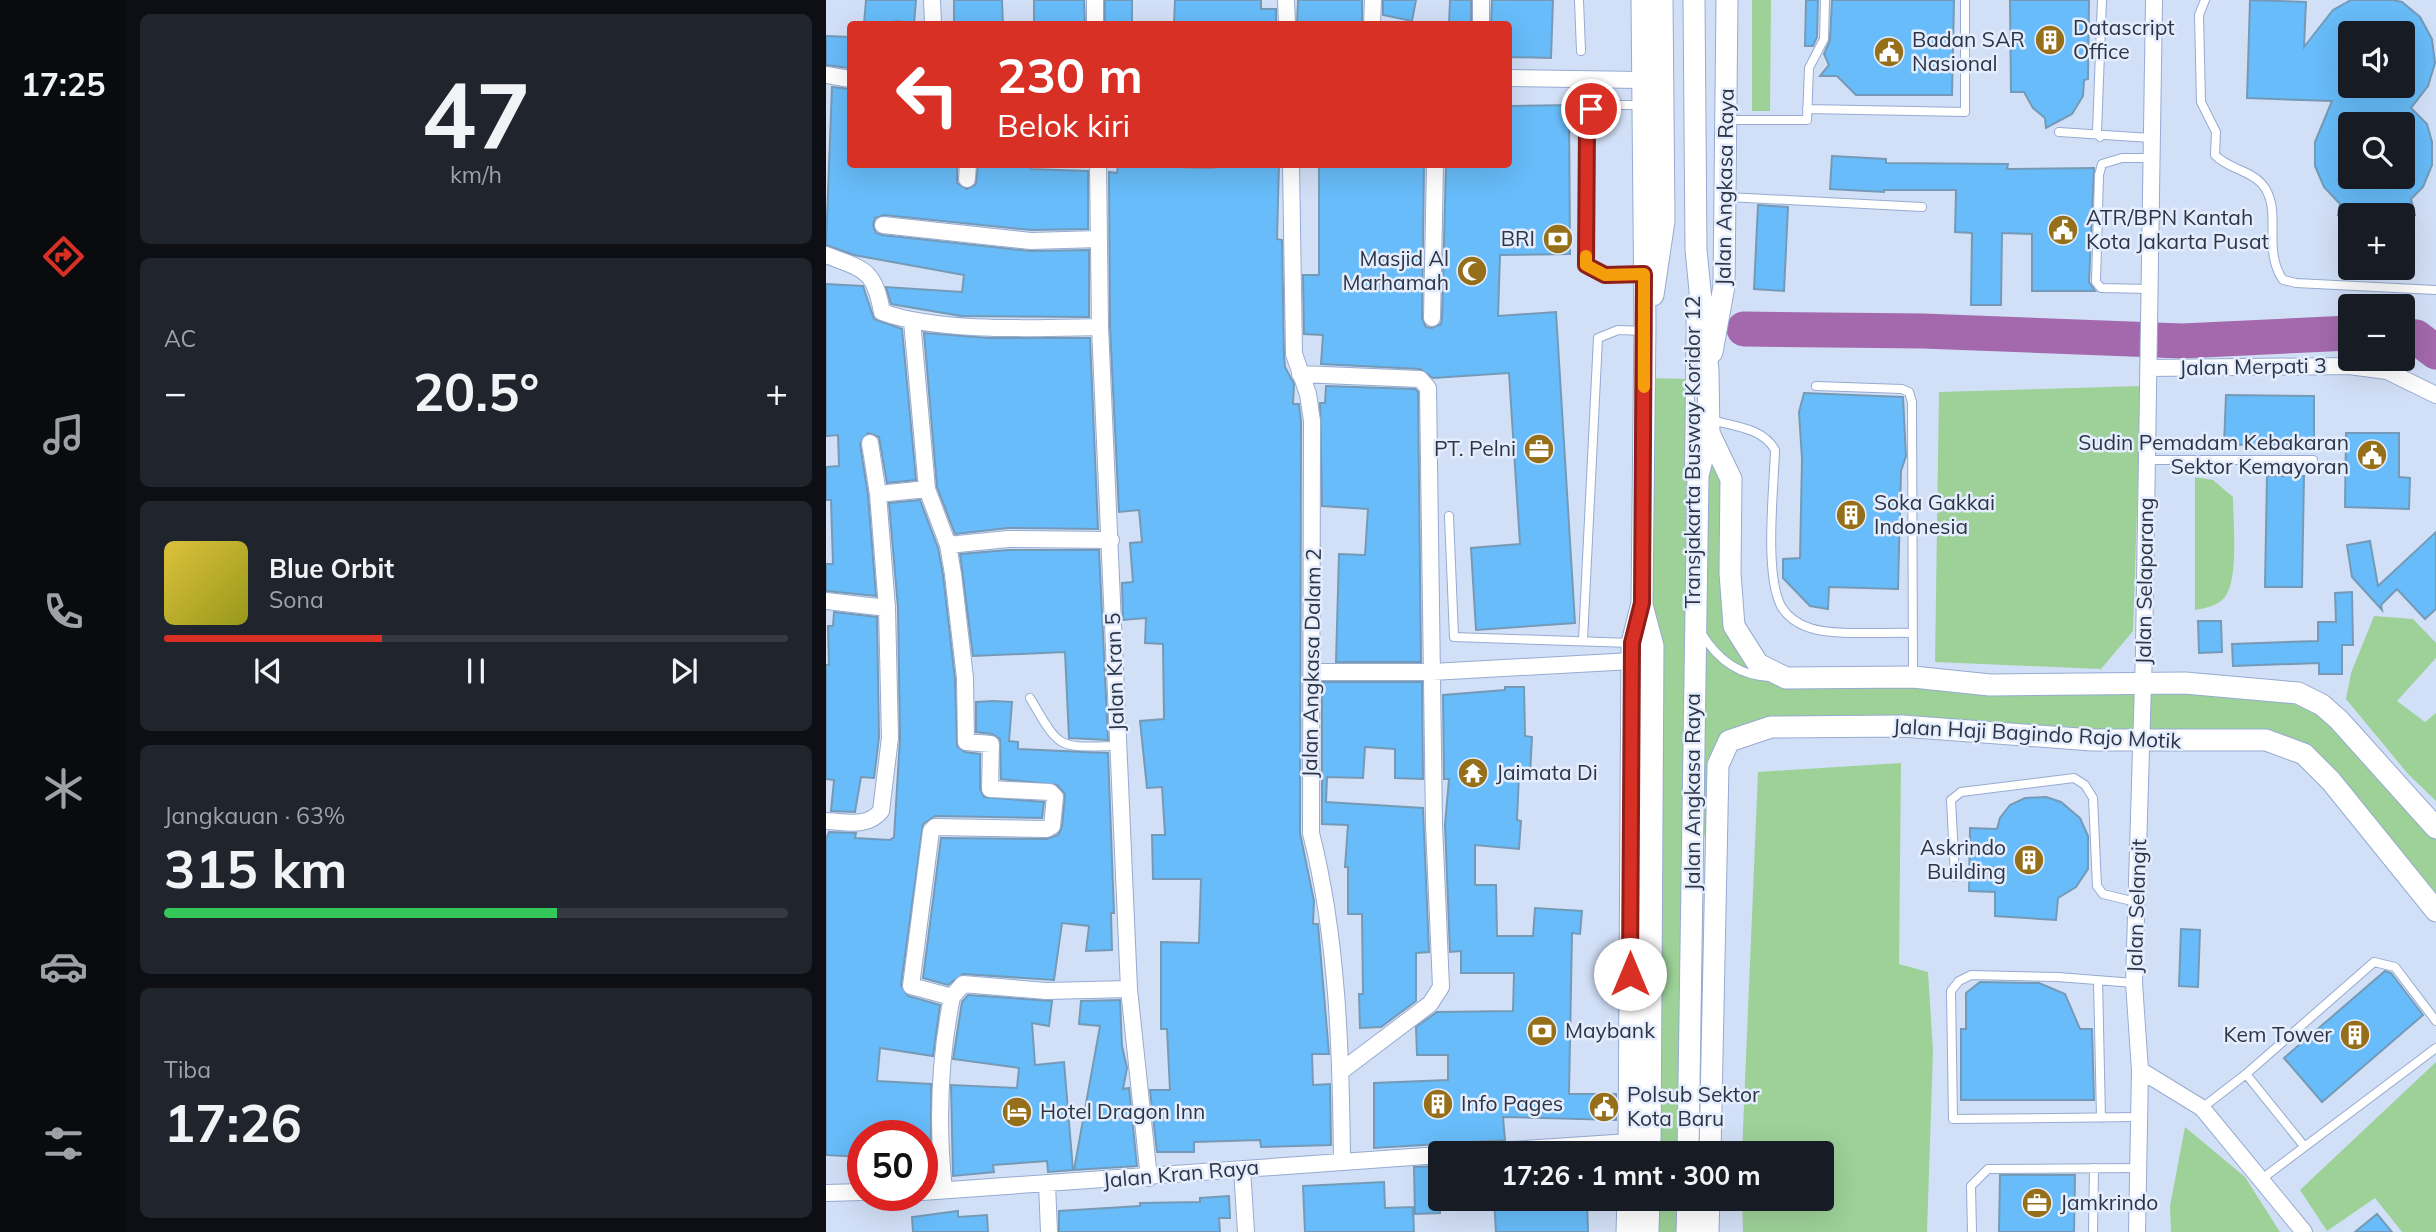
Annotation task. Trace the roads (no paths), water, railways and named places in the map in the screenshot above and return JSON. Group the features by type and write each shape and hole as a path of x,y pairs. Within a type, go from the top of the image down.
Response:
{"main road":[{"name":"Jalan Angkasa Raya","path":"1629,1141 1630,974 1642,603 1645,328 1642,0"},
{"name":"Jalan Angkasa Raya","path":"1645,328 1660,264 1664,221 1662,0"},
{"name":"Jalan Angkasa Raya","path":"1688,1141 1698,475 1709,426 1708,372 1696,250 1694,0"},
{"name":"Jalan Angkasa Raya","path":"1708,372 1722,304 1727,197 1727,0"},
{"name":"Jalan Angkasa Raya","path":"1709,426 1731,479 1730,573 1734,626 1758,664 1786,678"},
{"name":"Jalan Angkasa Raya","path":"1639,650 1653,949 1650,1141"},
{"path":"1786,678 1913,677 1990,685 2186,684 2298,693 2322,705 2339,720 2436,828"},
{"name":"Jalan Haji Bagindo Rajo Motik","path":"1771,727 1902,726 2142,741 2266,740 2304,754 2331,781 2436,911"},
{"name":"Jalan Angkasa Raya","path":"1710,1141 1718,765 1729,741 1771,727"},
{"path":"1692,847 1715,826"},
{"path":"1691,919 1713,952"},
{"path":"1630,974 1653,949"},
{"path":"1627,1232 1628,1211"},
{"path":"1648,1232 1649,1211"},
{"path":"1687,1232 1688,1211"},
{"path":"1708,1232 1709,1211"}],"street":[{"path":"932,0 933,21"},
{"path":"1095,0 1096,21"},
{"path":"1286,0 1287,21"},
{"path":"1371,21 1373,0"},
{"path":"1481,0 1482,21"},
{"name":"Jalan Selaparang","path":"2142,741 2154,0"},
{"path":"826,75 847,78"},
{"path":"1512,78 1641,80"},
{"name":"Jalan Kran 5","path":"1098,168 1100,327 1129,989 1149,1178"},
{"name":"Jalan Angkasa Dalam 2","path":"1291,168 1294,354 1312,421 1311,833 1320,866 1329,936 1340,1073 1342,1162"},
{"path":"1432,318 1435,168"},
{"path":"883,225 1031,241 1099,239"},
{"path":"826,255 870,274 877,285 882,312 912,321 994,327 1100,327"},
{"path":"912,321 926,489 948,545 965,678 966,742 991,744 990,789 1050,792 1055,797 1052,827 1047,829 934,827 931,831 911,986 952,997"},
{"name":"Jalan Merpati 3","path":"2148,368 2349,366 2387,371 2436,395"},
{"path":"1300,374 1420,379 1427,388 1441,987 1430,1004 1340,1073"},
{"path":"826,821 865,823 874,820 881,811 890,738 887,608 878,494 870,443"},
{"path":"878,494 926,489"},
{"path":"948,545 1008,539 1111,540"},
{"path":"826,601 887,608"},
{"path":"1313,672 1432,673 1639,650"},
{"name":"Jalan Selangit","path":"2137,1232 2140,1070 2134,983 2142,741"},
{"path":"944,1190 939,1145 940,1079 952,997 963,984 1046,991 1129,989"},
{"path":"2140,1070 2202,1108 2263,1178 2304,1232"},
{"name":"Jalan Kran Raya","path":"938,1191 1149,1178 1428,1156"},
{"path":"1242,1169 1246,1232"},
{"path":"1047,1184 1049,1232"},
{"path":"826,1193 847,1192"}],"lane":[{"path":"1579,0 1581,51"},
{"path":"1726,120 1807,120 1810,68 1824,39 1825,0"},
{"path":"1807,109 1965,112 1965,0"},
{"path":"2100,137 2097,132 2102,0"},
{"path":"2205,0 2199,15 2200,102 2216,132 2215,155 2225,166 2261,183 2270,198 2272,262 2283,280 2296,284 2436,290"},
{"path":"1641,105 1600,105 1591,109 1587,124 1586,265 1605,275 1644,274"},
{"path":"2059,132 2100,137 2151,138"},
{"path":"2149,289 2101,288 2096,282 2099,175 2102,164 2122,158 2151,158"},
{"path":"1727,197 1922,207"},
{"name":"Transjakarta Busway Koridor 12","path":"1696,250 1691,301 1689,605 1694,623 1731,667 1756,676 1786,678"},
{"path":"1583,640 1598,338 1618,330 1645,328"},
{"path":"1816,386 1902,389 1909,392 1912,402 1913,677"},
{"path":"1709,426 1759,433 1770,441 1775,450 1772,541 1775,581 1780,605 1793,621 1813,629 1913,633"},
{"path":"2148,460 2313,460"},
{"path":"1450,516 1454,637 1583,640 1639,650"},
{"path":"1030,698 1060,743 1072,747 1117,746"},
{"path":"1955,877 1951,800 1961,792 2074,778 2085,785 2094,798 2097,886 2103,894 2136,902"},
{"path":"2202,1108 2246,1074 2374,962 2395,967 2436,1021"},
{"path":"2134,983 2058,976 1971,975 1959,981 1951,991 1953,1119 2139,1117"},
{"path":"2098,981 2101,1118"},
{"path":"2263,1178 2436,1048"},
{"path":"2246,1074 2304,1146"},
{"path":"2093,1232 2094,1168"},
{"path":"1972,1232 1970,1186 1988,1169 2138,1168"}],"waterway":[{"path":"1744,329 1923,331 2182,341 2338,334"},
{"path":"2415,337 2436,352"}],"place":[{"name":"Datascript Office","path":"2050,40"},
{"name":"Badan SAR Nasional","path":"1889,52"},
{"name":"ATR/BPN Kantah Kota Jakarta Pusat","path":"2063,230"},
{"name":"BRI","path":"1558,239"},
{"name":"Masjid Al Marhamah","path":"1472,271"},
{"name":"PT. Pelni","path":"1539,449"},
{"name":"Sudin Pemadam Kebakaran Sektor Kemayoran","path":"2372,455"},
{"name":"Soka Gakkai Indonesia","path":"1851,515"},
{"name":"Jaimata Di","path":"1473,773"},
{"name":"Askrindo Building","path":"2029,860"},
{"name":"Maybank","path":"1542,1031"},
{"name":"Kem Tower","path":"2355,1035"},
{"name":"Info Pages","path":"1438,1104"},
{"name":"Polsub Sektor Kota Baru","path":"1604,1107"},
{"name":"Hotel Dragon Inn","path":"1017,1112"},
{"name":"Jamkrindo","path":"2037,1203"}]}
